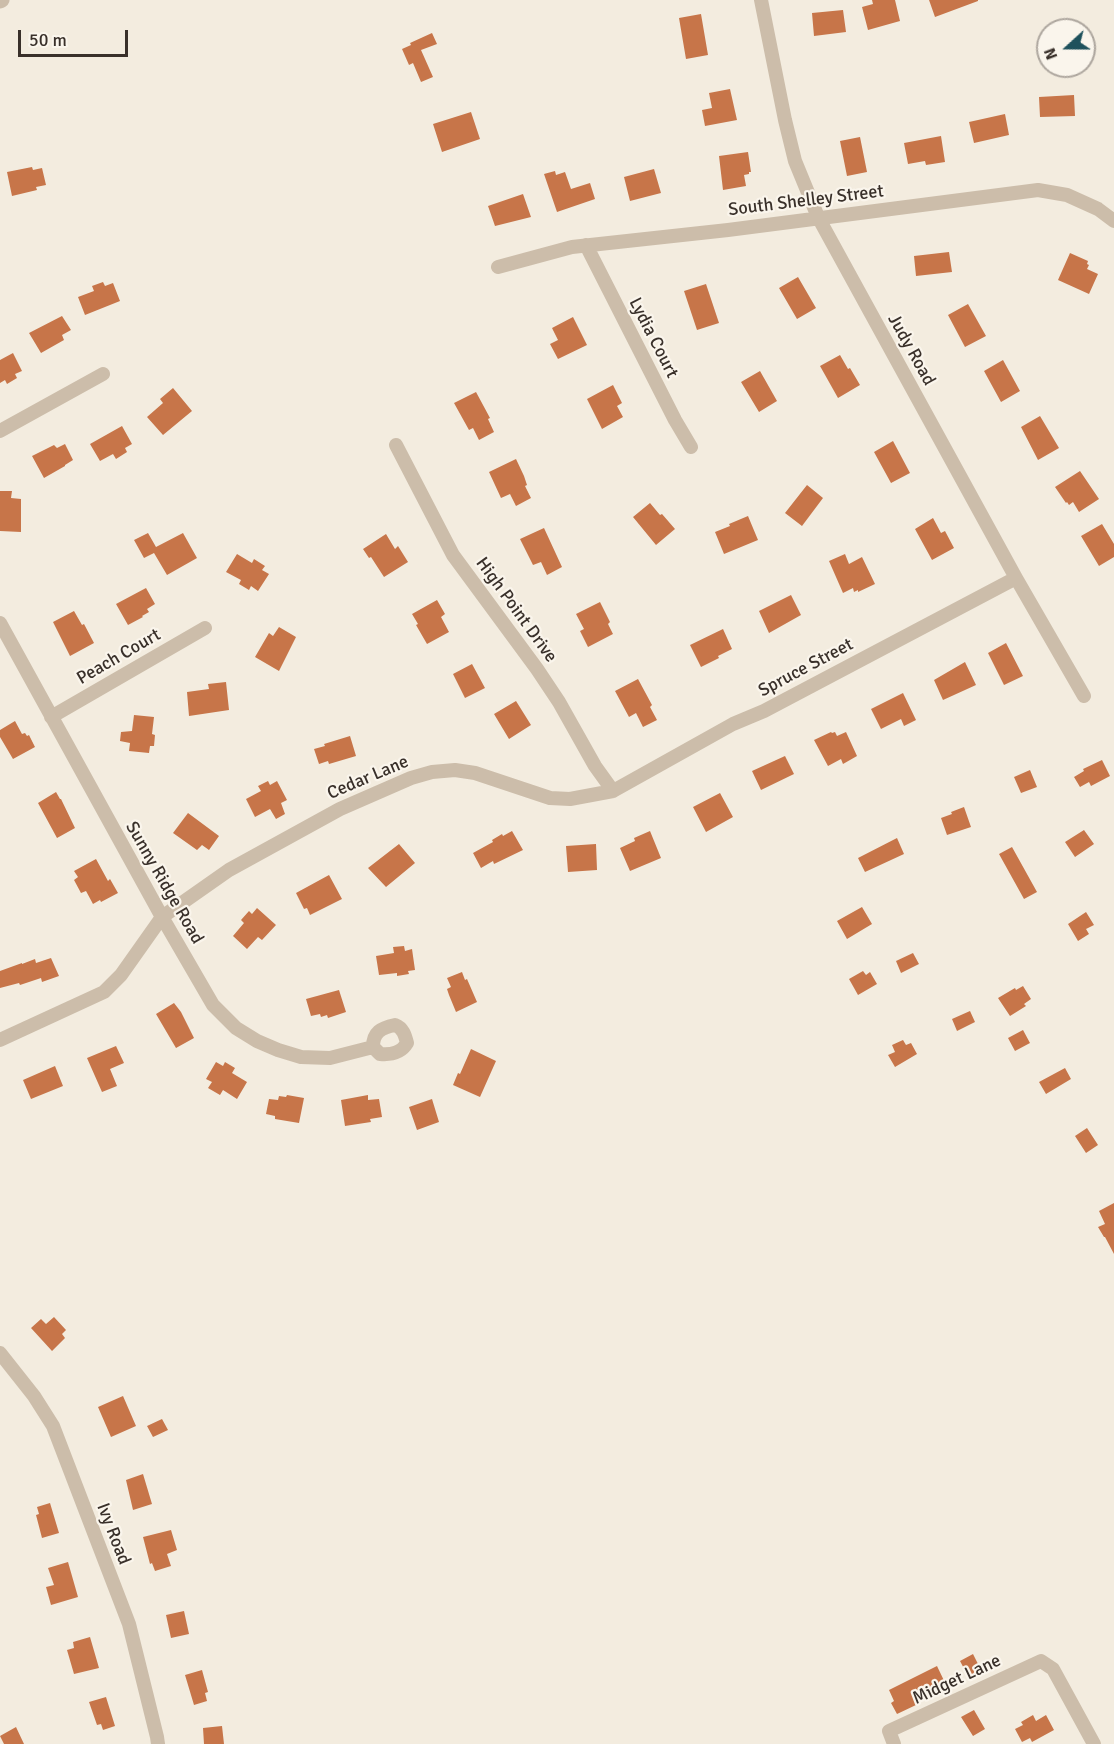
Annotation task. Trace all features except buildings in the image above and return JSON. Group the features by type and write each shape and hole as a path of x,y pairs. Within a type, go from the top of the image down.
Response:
{"street":[{"name":"Judy Road","path":"761,0 795,160 818,217 1016,578 1084,696"},
{"name":"South Shelley Street","path":"498,267 572,246 728,230 1038,190 1067,195 1098,209 1114,221"},
{"name":"Lydia Court","path":"585,245 691,447"},
{"path":"0,430 103,374"},
{"name":"High Point Drive","path":"396,446 453,555 537,669 559,702 595,766 613,791"},
{"name":"Spruce Street","path":"613,791 733,724 764,711 1016,578"},
{"name":"Sunny Ridge Road","path":"0,624 213,1005 236,1028 256,1041 301,1057 330,1058 372,1047"},
{"name":"Peach Court","path":"51,717 205,628"},
{"name":"Cedar Lane","path":"162,917 229,870 340,808 411,778 432,772 455,770 475,773 550,798 570,799 613,791"},
{"path":"0,1040 104,992 121,975 162,917"},
{"name":"Ivy Road","path":"1,1355 34,1396 53,1426 129,1624 158,1744"},
{"name":"Midget Lane","path":"891,1738 1041,1661 1053,1669 1094,1744"}]}
